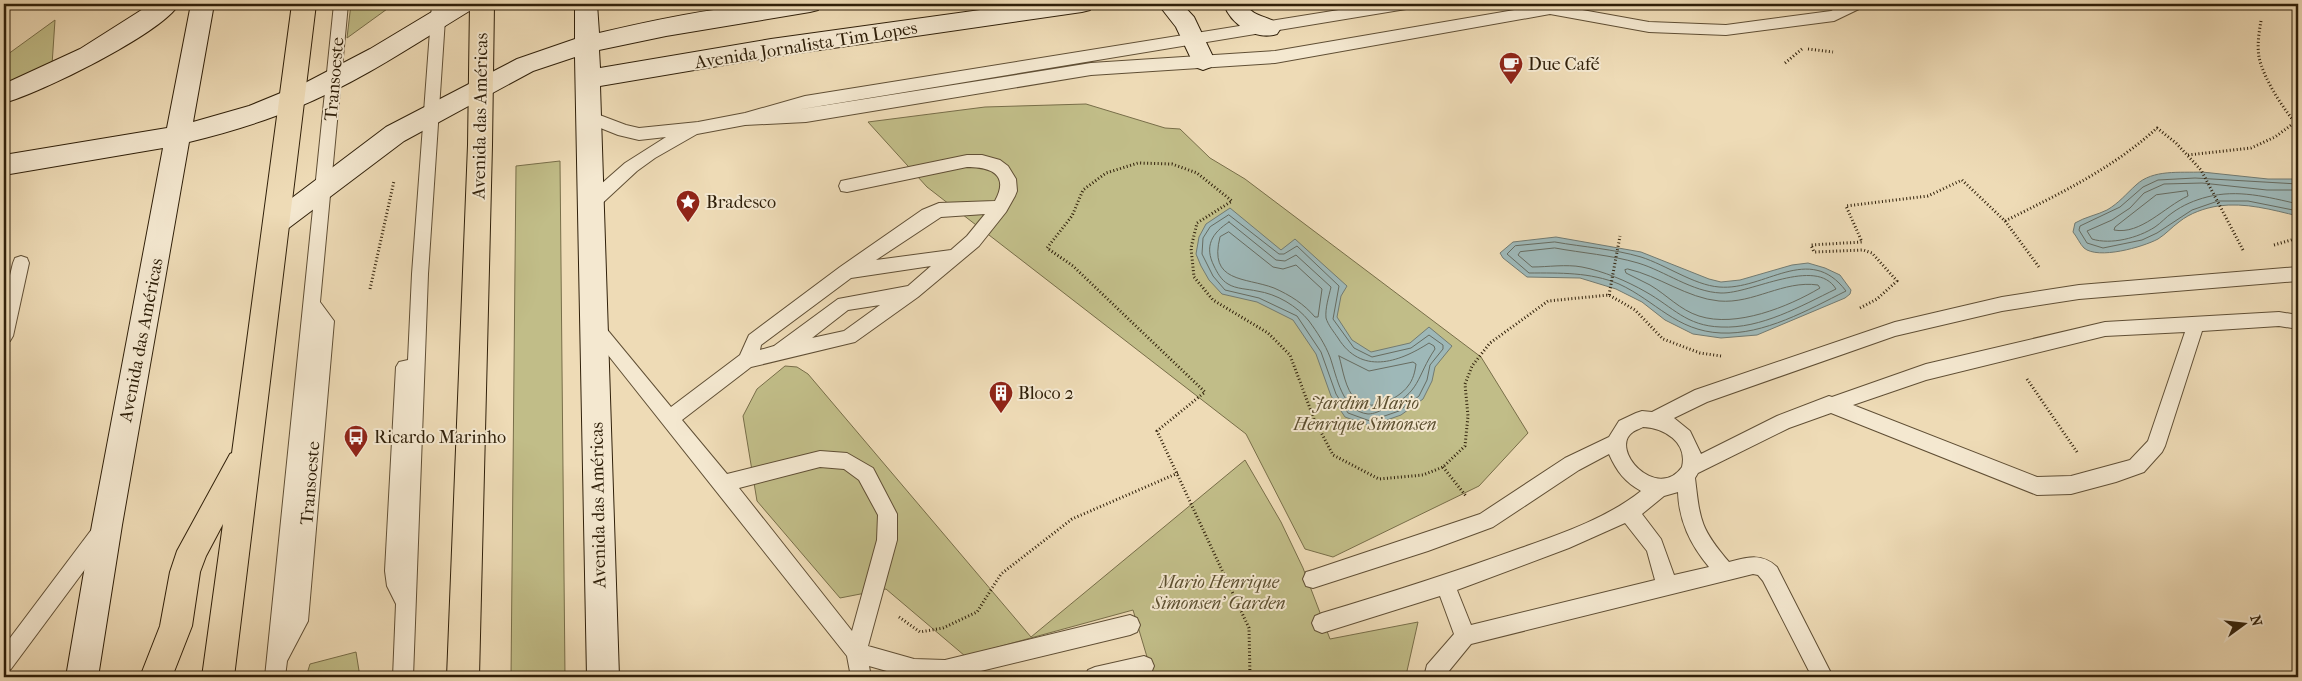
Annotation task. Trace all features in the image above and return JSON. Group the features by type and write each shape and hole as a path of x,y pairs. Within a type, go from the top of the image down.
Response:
{"highway":[{"path":"218,677 277,223 290,100 304,4"},
{"name":"Avenida das Américas","path":"462,677 482,4"},
{"path":"156,677 176,626 185,572 192,551 246,453"}],"street":[{"path":"4,94 66,69 123,35 167,4"},
{"name":"Avenida das Américas","path":"82,677 107,525 202,4"},
{"path":"4,165 179,135 236,120 290,100 335,79 439,11 463,4"},
{"name":"Avenida das Américas","path":"586,4 603,677"},
{"path":"277,223 395,134 525,65 587,45 638,34 810,4"},
{"name":"Avenida Jornalista Tim Lopes","path":"588,78 772,48 1082,4"},
{"path":"1169,4 1186,22 1203,62"},
{"path":"1235,4 1237,13 1247,22 1269,28"},
{"path":"762,13 758,31 760,40 772,48"}],"lane":[{"name":"Transoeste","path":"276,669 298,621 325,321 311,303 335,79 341,4"},
{"path":"745,120 805,102 1194,38 1269,28 1406,4"},
{"path":"589,117 624,131 639,134 698,128 745,120 806,116 1091,69 1275,57 1521,8 1550,9 1649,27 1726,30 1834,16 1856,4"},
{"path":"403,677 420,274 439,11"},
{"path":"590,204 644,158 698,128"},
{"path":"669,419 746,360 849,337 912,292 973,241 1000,207 1009,191 1008,179 1002,170 994,164 982,161 967,161 847,186"},
{"path":"746,360 755,340 846,272 928,215 939,210 1000,207"},
{"path":"846,272 955,256"},
{"path":"4,336 21,263"},
{"path":"1656,419 1701,396 1895,329 2002,304 2080,292 2298,274"},
{"path":"779,353 844,304 912,292"},
{"path":"1616,442 1617,453 1630,474 1640,481 1661,487 1672,486 1689,472 1783,422 1829,404 1926,372 2105,329 2279,319 2298,322"},
{"path":"1829,404 2036,486 2070,485 2116,474 2137,466 2156,446 2196,324"},
{"path":"594,325 856,652 861,677"},
{"path":"1313,579 1428,542 1486,520 1572,464 1616,442 1625,426 1642,419 1656,419 1669,424 1684,438 1693,456 1689,472 1689,514 1704,547 1725,571"},
{"path":"723,484 820,459 847,461 866,474 888,514 888,540 856,652"},
{"path":"1322,623 1445,585 1562,542 1628,513 1661,487"},
{"path":"1628,513 1645,529 1654,543 1660,557 1666,585"},
{"path":"4,662 107,525"},
{"path":"1434,677 1434,672 1465,636 1753,565 1763,567 1770,574 1823,677"},
{"path":"1445,585 1465,636"},
{"path":"856,652 914,669 945,670 1130,625"},
{"path":"1095,677 1144,666"}],"path":[{"path":"2261,21 2258,37 2259,58 2294,123 2298,126"},
{"path":"1785,62 1803,48 1832,52"},
{"path":"2188,155 2251,148 2275,137 2294,123"},
{"path":"1860,308 1877,299 1897,281 1872,253 1863,250 1814,252 1811,245 1862,242 1846,206 1896,202 1928,196 1962,180 2004,221 2096,174 2146,140 2157,128 2188,155 2201,170 2220,208"},
{"path":"1250,677 1250,628 1157,431 1205,392 1073,266 1047,248 1072,216 1082,190 1106,173 1138,163 1172,164 1197,174 1232,201 1197,223 1191,248 1194,277 1213,300 1268,333 1290,356 1314,418 1333,455 1379,479 1423,475 1443,467 1465,446 1468,416 1465,384 1472,366 1490,343 1548,300 1609,295 1635,310 1663,339 1700,353 1730,357"},
{"path":"370,289 396,175"},
{"path":"1609,295 1620,236"},
{"path":"2025,376 2079,455"},
{"path":"896,615 920,632 942,628 977,612 1001,574 1072,520 1178,473"}],"green space":[{"path":"351,4 394,4 347,38"},
{"path":"55,20 52,65 4,85 4,57"},
{"name":"Jardim Mario Henrique Simonsen","path":"1086,104 1165,128 1180,129 1210,158 1245,179 1481,357 1528,433 1479,486 1333,557 1305,549 1246,434 927,187 868,122 985,107"},
{"path":"560,161 565,677 511,677 516,166"},
{"name":"Mario Henrique Simonsen' Garden","path":"785,366 797,367 808,374 1031,637 1245,460 1281,522 1303,568 1330,639 1418,622 1407,671 1402,677 1153,677 1133,610 965,656 886,589 840,598 757,501 743,416 757,389"},
{"path":"356,652 360,677 306,677 310,664"}],"water":[{"path":"2202,172 2268,179 2298,179 2298,216 2249,206 2228,205 2213,207 2188,216 2158,239 2132,249 2110,253 2099,253 2084,248 2073,232 2075,223 2107,210 2136,185 2150,176 2167,173"},
{"path":"1230,208 1281,250 1295,239 1347,286 1341,296 1337,317 1352,340 1371,352 1410,343 1429,327 1452,346 1435,367 1432,381 1423,399 1401,415 1370,426 1345,417 1331,396 1316,354 1293,320 1257,302 1222,294 1209,280 1201,266 1196,254 1199,237 1206,224"},
{"path":"1556,237 1641,252 1721,282 1740,280 1792,265 1808,263 1840,275 1851,290 1850,294 1845,298 1757,335 1721,338 1693,334 1665,320 1642,302 1616,289 1580,278 1527,277 1503,258 1500,253 1513,242"}],"place":[{"name":"Due Café","path":"1511,85"},
{"name":"Bradesco","path":"688,223"},
{"name":"Bloco 2","path":"1001,414"},
{"name":"Ricardo Marinho","path":"356,458"}]}
